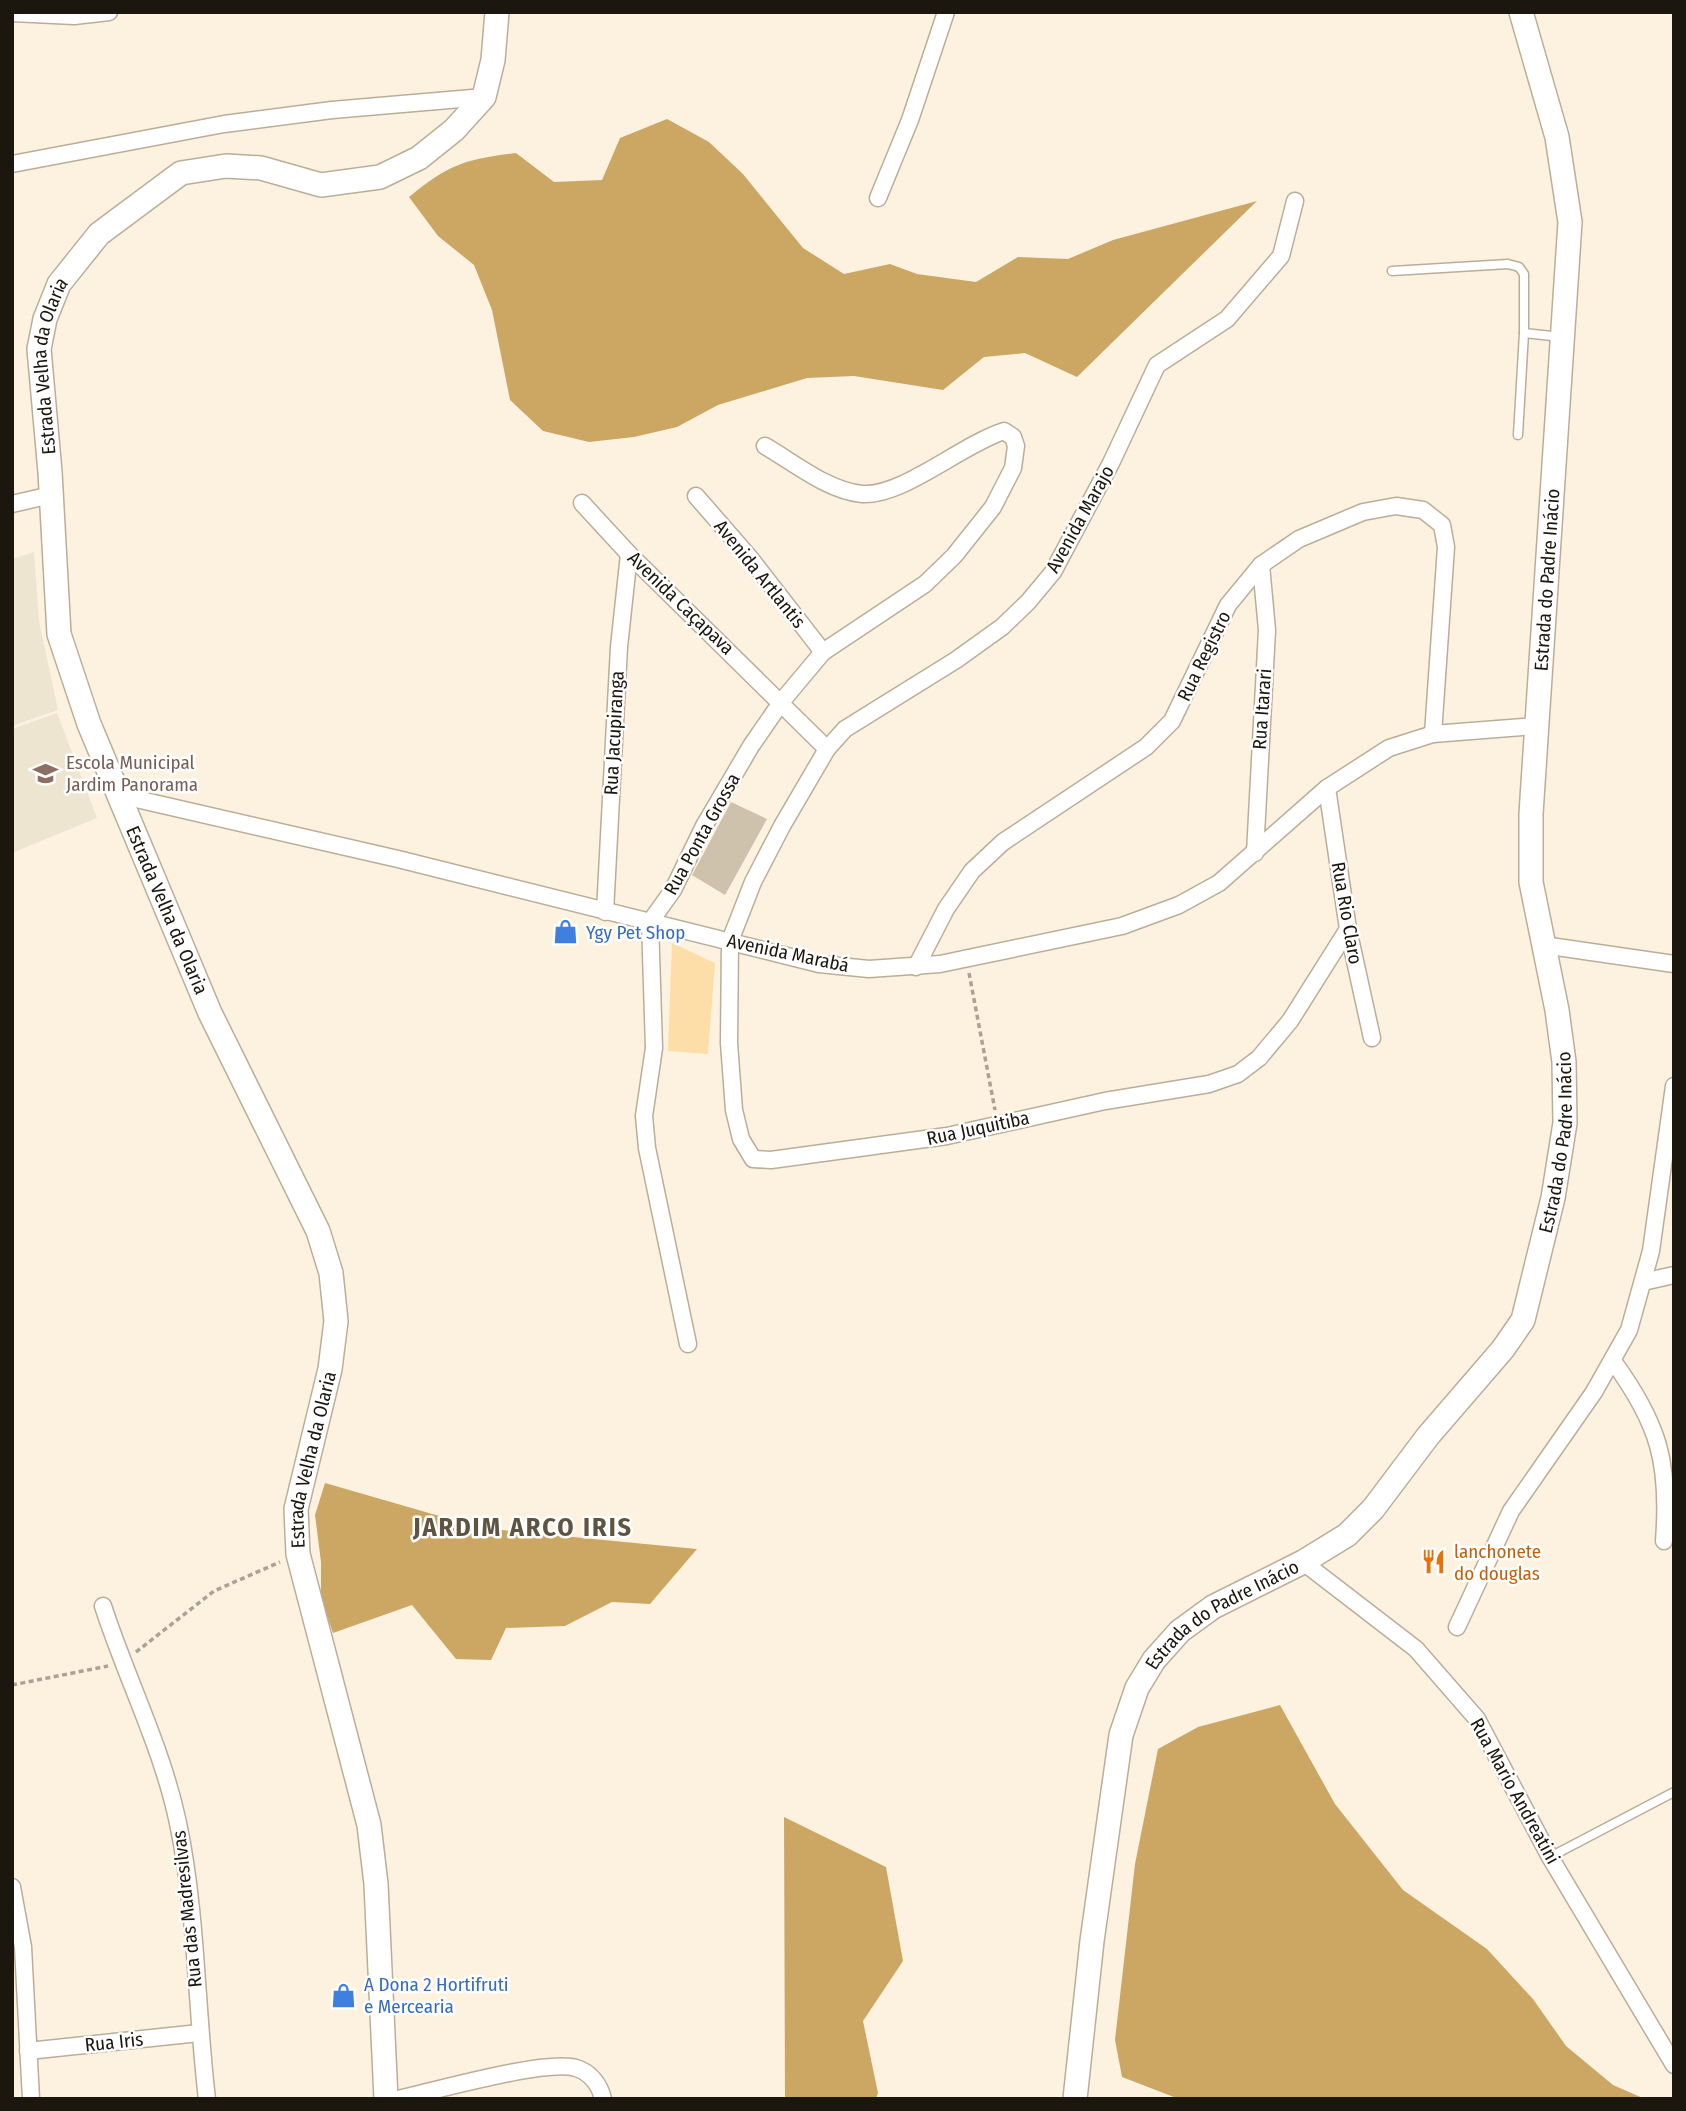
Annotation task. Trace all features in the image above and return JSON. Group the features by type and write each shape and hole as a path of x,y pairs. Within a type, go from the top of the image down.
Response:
{"street":[{"path":"12,13 74,16 109,12"},
{"name":"Estrada Velha da Olaria","path":"386,2099 376,1884 369,1825 298,1554 296,1509 330,1369 336,1321 331,1273 318,1231 210,1013 89,724 59,634 39,349 58,284 99,234 181,173 226,166 261,168 321,185 380,177 419,158 454,130 484,97 493,60 498,12"},
{"path":"877,198 910,120 946,12"},
{"name":"Estrada do Padre Inácio","path":"1075,2099 1091,1941 1121,1735 1137,1688 1154,1660 1180,1631 1213,1607 1303,1562 1347,1535 1373,1510 1428,1436 1503,1349 1524,1320 1553,1198 1565,1123 1564,1062 1557,1010 1531,882 1531,814 1554,497 1561,337 1570,222 1556,137 1521,12"},
{"path":"12,164 224,124 345,109 484,97"},
{"name":"Avenida Marajo","path":"730,941 753,882 827,749 845,729 956,660 1002,627 1028,602 1053,572 1111,463 1157,365 1227,319 1281,256 1295,201"},
{"name":"Rua Ponta Grossa","path":"650,922 673,890 711,815 782,701 823,652 907,597 954,556 993,507 1013,468 1016,446 1013,437 1004,431 957,451 888,492 860,494 831,484 765,446"},
{"path":"12,504 51,495"},
{"name":"Avenida Artlantis","path":"696,496 750,558 823,652"},
{"name":"Avenida Caçapava","path":"582,503 629,554 782,701 827,749"},
{"name":"Rua Registro","path":"916,967 946,908 972,871 995,849 1076,791 1146,747 1172,721 1228,605 1261,565 1299,539 1363,512 1396,506 1423,510 1442,525 1446,547 1433,734"},
{"name":"Rua Jacupiranga","path":"605,912 619,647 629,554"},
{"name":"Rua Itarari","path":"1255,853 1267,631 1261,565"},
{"name":"Avenida Marabá","path":"119,795 398,859 819,964 869,969 916,967 1122,926 1178,905 1209,889 1255,853 1327,788 1390,748 1433,734 1537,726"},
{"name":"Rua Rio Claro","path":"1327,788 1348,929 1372,1038"},
{"path":"650,922 654,1048 644,1116 647,1149 688,1344"},
{"name":"Rua Juquitiba","path":"730,941 729,1043 734,1110 741,1139 753,1159 771,1160 947,1136 1105,1101 1209,1084 1238,1074 1259,1058 1290,1021 1348,929"},
{"path":"1543,945 1674,964"},
{"path":"1457,1627 1511,1511 1613,1361 1629,1330 1651,1251 1674,1086"},
{"path":"1643,1282 1674,1275"},
{"path":"1613,1361 1643,1405 1664,1464 1668,1497 1664,1541"},
{"name":"Rua Mario Andreatini","path":"1303,1562 1416,1649 1477,1719 1550,1857 1674,2065"},
{"name":"Rua das Madresilvas","path":"103,1606 121,1663 162,1758 178,1824 190,1896 199,2033 207,2099"},
{"path":"12,1887 23,1947 31,2099"},
{"name":"Rua Iris","path":"28,2051 199,2033"},
{"path":"398,2099 513,2073 570,2066 580,2068 592,2077 600,2087 603,2099"}],"lane":[{"path":"1392,271 1508,264 1519,267 1524,274 1524,333 1518,435"},
{"path":"1524,333 1561,337"},
{"path":"1550,1857 1674,1791"}],"path":[{"path":"966,957 998,1124"},
{"path":"12,1685 121,1663 214,1591 298,1554"}],"shaded area":[{"path":"667,119 709,142 743,174 803,248 844,274 890,264 917,274 976,282 1018,257 1068,259 1113,240 1257,201 1077,377 1025,353 984,357 943,390 854,376 807,378 718,405 677,427 634,437 589,442 543,431 510,400 492,310 474,265 438,236 409,197 436,177 459,165 516,153 554,182 602,180 620,138"},
{"path":"34,552 39,621 58,710 12,726 12,559"},
{"name":"Escola Municipal Jardim Panorama","path":"57,713 97,818 12,853 12,729"},
{"path":"672,943 715,963 708,1054 668,1051"},
{"path":"325,1483 481,1528 697,1549 650,1604 612,1602 565,1626 506,1628 491,1660 456,1659 412,1605 333,1633 321,1598 321,1562 315,1515"},
{"path":"1280,1705 1335,1804 1403,1890 1487,1949 1533,1999 1566,2046 1613,2085 1645,2099 1179,2099 1122,2077 1115,2040 1135,1864 1158,1749 1198,1727"},
{"path":"784,1817 886,1867 903,1961 863,2021 878,2093 876,2099 785,2099"}],"building":[{"path":"731,802 767,819 725,895 692,875"}],"place":[{"name":"Escola Municipal Jardim Panorama","path":"46,773"},
{"name":"Ygy Pet Shop","path":"566,932"},
{"name":"lanchonete do douglas","path":"1434,1562"},
{"name":"A Dona 2 Hortifruti e Mercearia","path":"344,1995"}],"district":[{"name":"JARDIM ARCO IRIS","path":"523,1527"}]}
